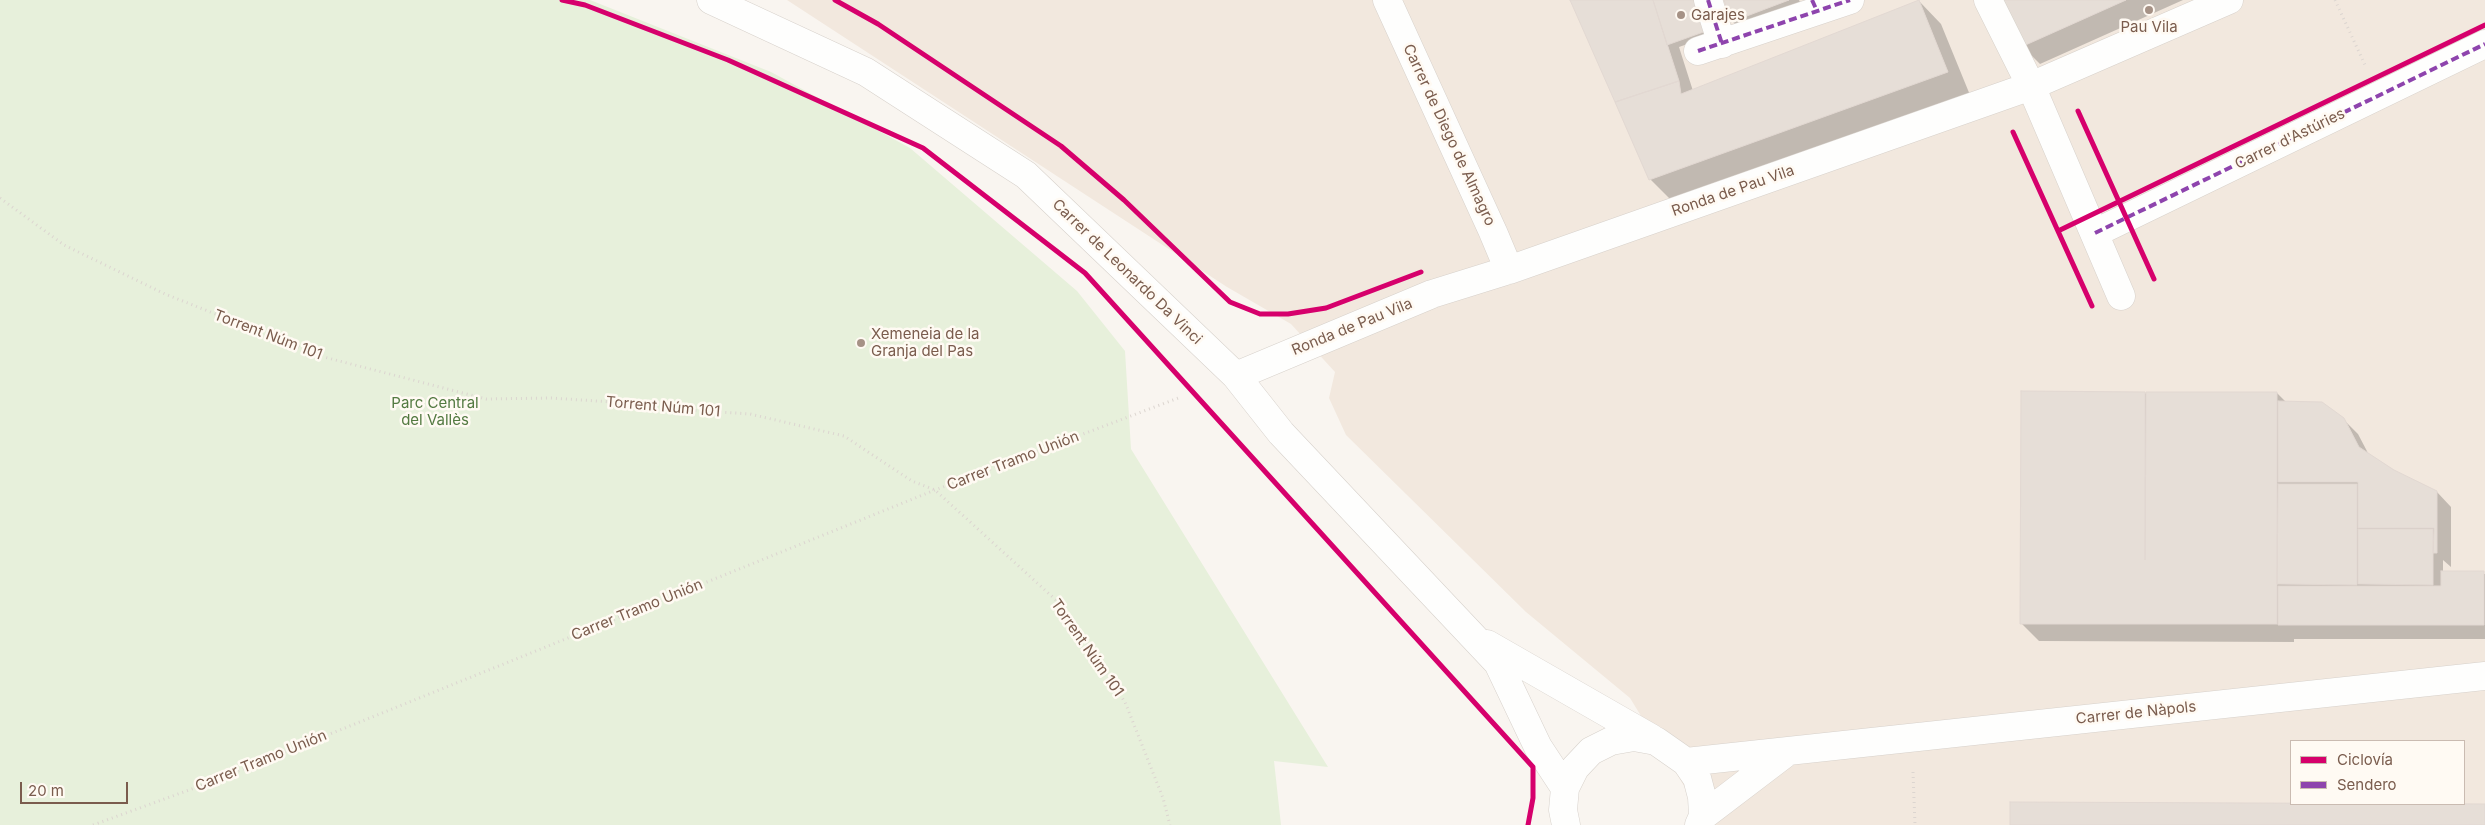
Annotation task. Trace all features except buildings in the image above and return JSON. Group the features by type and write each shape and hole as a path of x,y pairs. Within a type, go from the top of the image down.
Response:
{"street":[{"name":"Carrer de Leonardo Da Vinci","path":"711,0 866,72 1026,175 1236,376 1281,433 1498,663 1538,748 1565,788"},
{"name":"Carrer de Diego de Almagro","path":"1387,0 1509,270"},
{"path":"1708,0 1710,48 1815,6 1850,0"},
{"path":"1988,0 2031,86 2121,296"},
{"name":"Ronda de Pau Vila","path":"1236,376 1408,304 2031,86 2229,0"},
{"name":"Carrer d'Astúries","path":"2095,233 2485,44"},
{"name":"Carrer de Leonardo Da Vinci","path":"1472,636 1656,741 1686,762"},
{"name":"Carrer de Nàpols","path":"1686,762 2485,676"},
{"path":"1566,825 1563,810 1565,788 1575,768 1591,751 1611,741 1634,737 1656,741"},
{"path":"1701,820 1788,751"},
{"path":"1686,762 1697,778 1702,796 1701,820"}],"path":[{"path":"2335,0 2378,96"},
{"path":"1913,772 1915,825"}],"shaded area":[{"path":"787,0 2485,0 2485,825 1708,825 1630,698 1526,612 1346,435 1329,398 1335,372 1291,324 1227,287"}],"green space":[{"name":"Parc Central del Vallès","path":"0,0 590,0 771,72 910,148 1077,291 1125,351 1131,449 1328,767 1274,761 1281,825 0,825"}],"marked path":[{"path":"1708,0 1722,44"},
{"path":"1812,0 1817,11"},
{"path":"1698,51 1850,0"},
{"path":"2095,233 2485,44"}],"cycle path":[{"path":"562,0 585,5 728,60 923,148 1085,273 1533,767 1533,798 1528,825"},
{"path":"835,0 878,24 1061,146 1124,200 1230,302 1260,314 1288,314 1326,308 1421,272"},
{"path":"2058,231 2485,25"},
{"path":"2078,111 2154,279"},
{"path":"2013,132 2092,306"}],"place":[{"name":"Pau Vila","path":"2149,10"},
{"name":"Garajes","path":"1681,15"},
{"name":"Xemeneia de la Granja del Pas","path":"861,343"}]}
